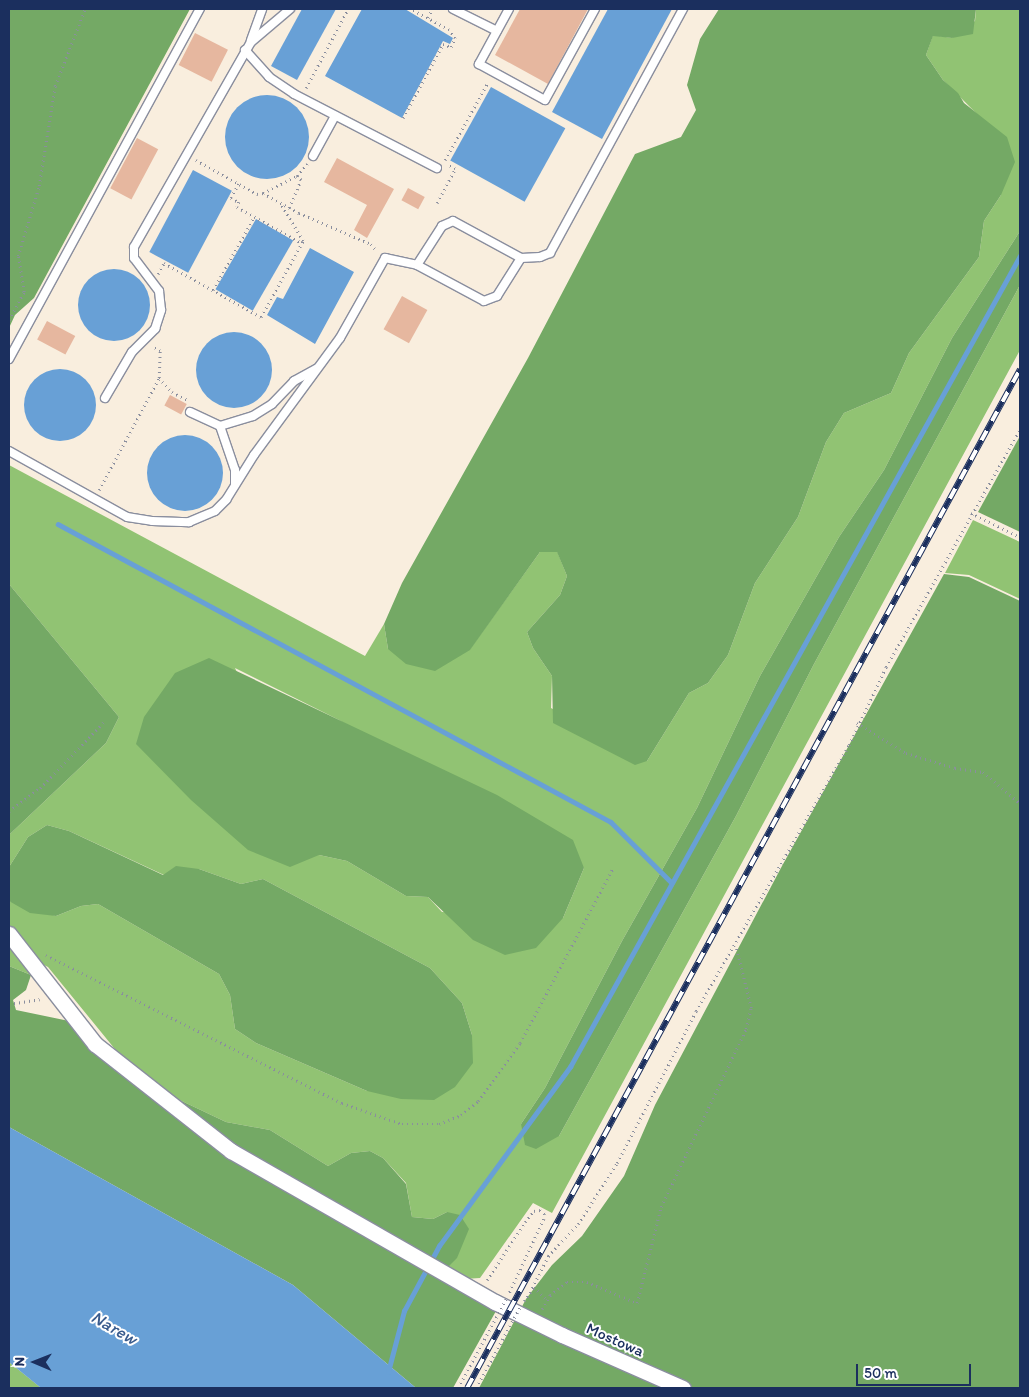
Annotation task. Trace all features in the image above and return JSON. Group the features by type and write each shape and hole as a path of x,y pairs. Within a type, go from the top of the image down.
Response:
{"street":[{"name":"Mostowa","path":"9,934 58,994 95,1044 231,1151 478,1292 534,1321 683,1388"}],"lane":[{"path":"9,359 200,9"},
{"path":"251,42 262,9"},
{"path":"105,398 132,352 155,329 161,310 159,291 134,258 134,247 245,50 251,42 290,9"},
{"path":"453,9 497,31"},
{"path":"509,9 479,64 544,100 595,9"},
{"path":"418,265 442,226 453,221 521,258 540,257 550,253 557,244 682,9"},
{"path":"245,50 268,77 301,98 437,168"},
{"path":"313,156 336,116"},
{"path":"9,451 127,517 152,522 189,522 215,511 236,484 340,338 385,258 418,265 484,301 497,296 521,258"},
{"path":"190,412 220,426 253,416 272,404 294,381 319,367"},
{"path":"220,426 235,470 236,484"}],"path":[{"path":"9,320 24,292 18,256 39,186 55,86 85,9"},
{"path":"301,98 348,9"},
{"path":"403,118 443,44 451,47 455,38 449,30 410,9"},
{"path":"428,18 432,9"},
{"path":"437,203 455,169 443,163 493,72"},
{"path":"186,154 257,194 264,193 297,176 313,156"},
{"path":"289,208 301,180 297,176"},
{"path":"239,184 231,198 239,202 237,207 302,243"},
{"path":"264,193 289,208 371,244 385,258"},
{"path":"280,203 302,243"},
{"path":"213,290 254,216"},
{"path":"154,282 164,263 261,317 302,243"},
{"path":"94,500 159,378 160,351 144,342"},
{"path":"159,378 172,392 192,403 190,412"},
{"path":"476,1388 548,1256 578,1224 618,1163 696,1011 736,945 849,744 857,723 971,513 1020,429"},
{"path":"971,513 1020,537"},
{"path":"9,810 40,788 102,723"},
{"path":"857,723 906,753 955,768 983,772 1020,803"},
{"path":"41,953 342,1103 402,1124 440,1124 461,1115 478,1101 520,1043 613,868"},
{"path":"534,1321 548,1300 567,1282 587,1282 637,1303 661,1207 746,1029 750,1008 736,945"},
{"path":"9,1004 58,994"},
{"path":"458,1388 507,1297 545,1214 540,1210 534,1211 478,1292"},
{"path":"532,1288 538,1288 548,1300"}],"green space":[{"path":"9,9 190,9 34,298 15,315 9,328"},
{"path":"719,9 976,9 973,34 952,38 933,36 926,55 943,80 958,93 964,103 1007,137 1015,162 1001,195 984,221 979,257 909,353 891,393 844,413 826,442 798,517 755,583 728,655 708,683 689,693 647,761 635,765 553,723 552,676 533,648 527,632 560,595 567,576 557,552 540,552 470,650 435,671 406,664 388,649 384,624 402,583 528,358 635,154 681,137 696,110 687,85 700,39"},
{"path":"976,9 1020,9 1020,231 952,338 884,470 839,537 760,676 697,808 622,941 545,1088 521,1124 559,1136 736,816 814,664 1020,285 1020,350 552,1213 533,1203 480,1278 464,1279 446,1269 447,1212 433,1219 412,1217 406,1183 383,1158 370,1151 351,1153 328,1166 270,1130 226,1122 167,1094 132,1070 48,967 28,957 31,975 9,966 9,901 56,916 81,906 98,904 219,974 230,995 235,1029 256,1043 367,1091 472,1035 462,1003 430,968 263,879 241,884 199,869 164,875 69,831 47,825 28,837 9,867 9,835 106,743 119,717 9,584 9,465 365,656 384,624 388,649 470,649 540,552 557,551 567,576 560,595 527,632 533,648 552,676 551,708 647,761 689,693 708,683 728,655 755,583 798,517 826,442 844,413 891,393 909,353 979,257 984,221 1001,195 982,119 943,80 926,55 933,35 952,38 975,21","holes":["235,668 339,720 584,868 563,918 442,912 428,897 406,896 347,861 319,855"]},
{"path":"1020,231 1020,285 814,664 736,816 559,1136 536,1149 525,1145 521,1124 545,1088 622,941 697,808 760,676 839,537 884,470 952,338"},
{"path":"1020,436 1020,532 978,512"},
{"path":"973,520 1020,542 1020,599 969,575 945,573"},
{"path":"944,574 969,577 1020,601 1020,1388 479,1388 526,1299 552,1265 582,1236 624,1176 655,1105 782,866"},
{"path":"9,584 119,717 106,743 9,835"},
{"path":"209,658 497,795 573,840 584,868 563,918 536,948 505,955 473,940 428,897 406,896 347,861 319,855 290,867 248,850 191,800 136,744 144,717 175,673"},
{"path":"47,825 69,831 163,875 176,866 199,869 241,884 263,879 430,968 462,1003 472,1035 473,1063 455,1087 434,1100 401,1099 367,1091 256,1043 235,1029 230,995 219,974 98,904 81,906 56,916 30,913 9,901 9,867 28,837"},
{"path":"9,966 31,975 26,990 13,1000 16,1010 69,1021 106,1042 132,1070 167,1094 226,1122 270,1130 328,1166 351,1153 370,1151 383,1158 406,1184 412,1217 433,1219 447,1212 460,1215 469,1229 457,1258 445,1270 496,1311 453,1388 416,1388 293,1285 9,1127"},
{"path":"9,1362 35,1383 41,1388 9,1388"}],"water":[{"path":"302,9 336,9 297,80 271,66"},
{"path":"362,9 405,9 453,38 450,44 443,41 402,118 325,76"},
{"path":"608,9 672,9 602,139 552,112"},
{"path":"491,87 565,128 525,202 450,160"},
{"path":"267,95 283,98 297,107 306,121 309,137 306,153 297,167 283,176 267,179 251,176 237,167 228,153 225,137 228,121 237,107 251,98"},
{"path":"193,170 232,191 188,273 149,252"},
{"path":"256,219 293,240 253,311 216,289"},
{"path":"310,248 354,272 315,344 267,315 277,297 283,299"},
{"path":"114,269 134,275 144,285 150,305 144,325 134,335 114,341 94,335 84,325 78,305 84,285 94,275"},
{"path":"234,332 249,335 261,343 269,355 272,370 269,385 261,397 249,405 234,408 219,405 207,397 199,385 196,370 199,355 207,343 219,335"},
{"path":"60,369 80,375 90,385 96,405 90,425 80,435 60,441 40,435 30,425 24,405 30,385 40,375"},
{"path":"185,435 200,438 212,446 220,458 223,473 220,488 212,500 200,508 185,511 170,508 158,500 150,488 147,473 150,458 158,446 170,438"},
{"name":"Narew","path":"9,1127 293,1285 416,1388 41,1388 9,1362"}],"building":[{"path":"520,9 588,9 548,84 495,55"},
{"path":"195,33 228,50 212,82 179,65"},
{"path":"137,138 158,149 131,200 110,188"},
{"path":"337,158 394,189 367,238 354,230 367,205 324,182"},
{"path":"408,188 425,197 418,209 401,200"},
{"path":"402,296 427,310 409,343 384,329"},
{"path":"47,321 75,336 65,355 37,340"},
{"path":"170,395 187,404 181,415 164,406"}],"waterway":[{"path":"388,1372 404,1311 439,1246 570,1067 1020,256"},
{"path":"58,524 611,822 672,883"}],"railway":[{"path":"467,1388 1020,369"}]}
